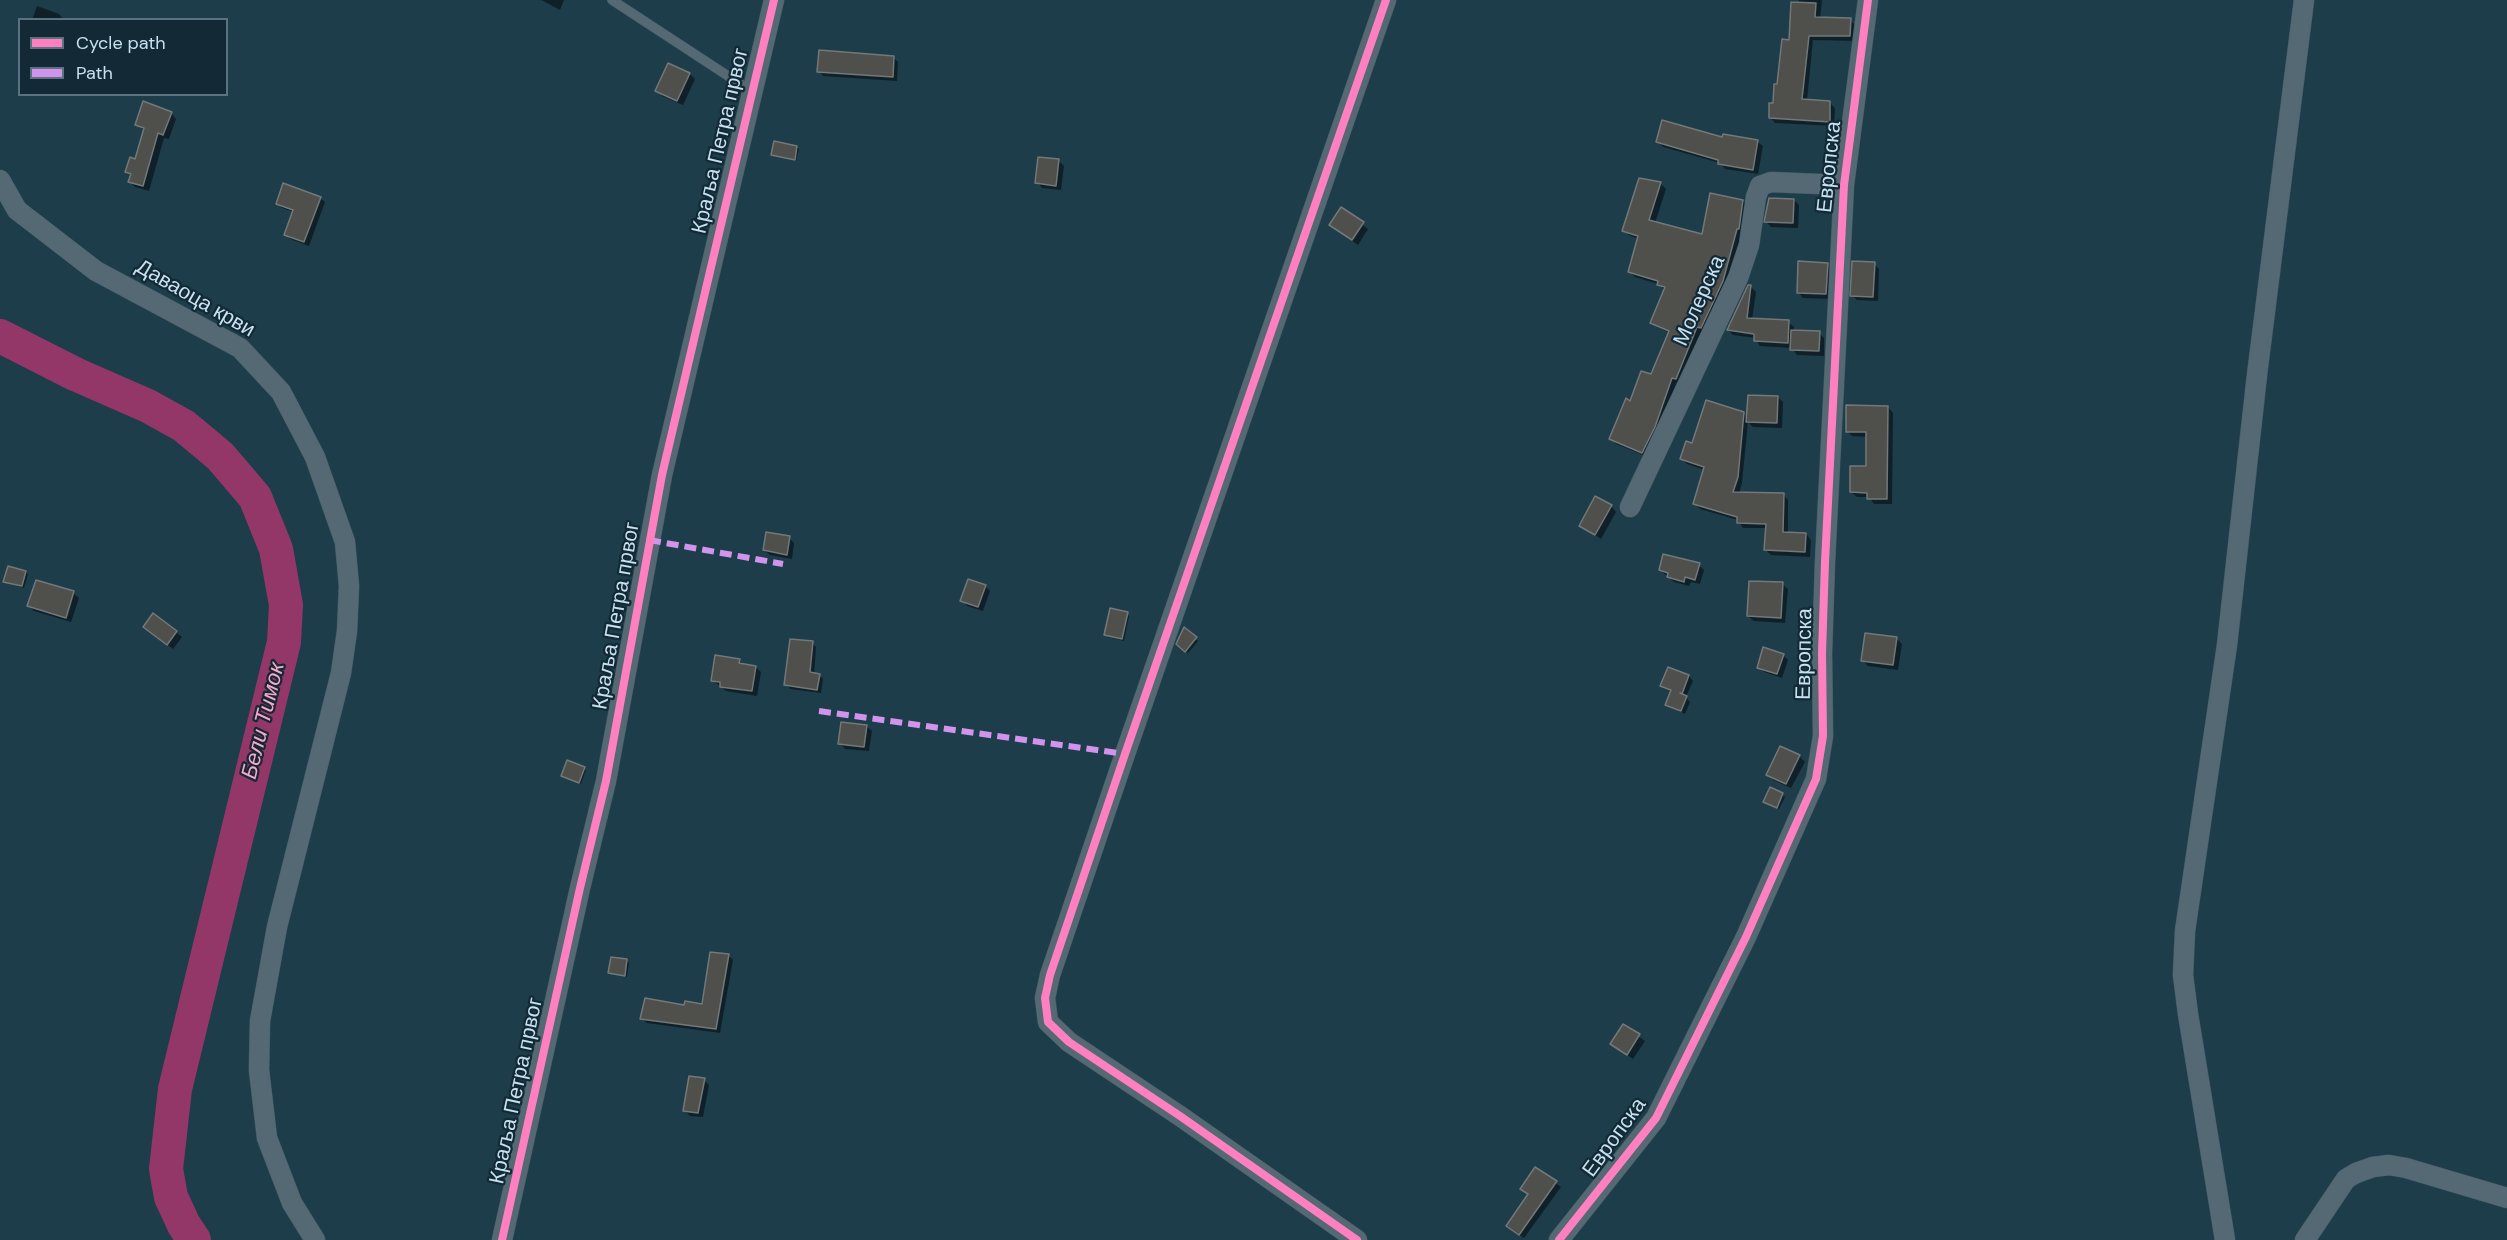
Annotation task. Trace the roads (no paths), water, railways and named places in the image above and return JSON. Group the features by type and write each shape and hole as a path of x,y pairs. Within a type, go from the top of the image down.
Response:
{"street":[{"name":"Краља Петра првог","path":"502,1240 606,781 662,475 774,0"},
{"path":"1357,1240 1180,1116 1069,1042 1048,1022 1045,998 1050,975 1136,720 1386,0"},
{"name":"Европска","path":"1559,1240 1656,1118 1746,937 1816,779 1823,736 1824,574 1844,185 1868,0"},
{"path":"2225,1240 2188,1014 2183,975 2185,931 2227,645 2304,0"},
{"name":"Даваоца крви","path":"0,180 17,210 96,271 240,348 281,392 315,458 345,543 349,586 347,631 341,673 277,927 260,1021 259,1070 267,1138 292,1203 315,1240"},
{"name":"Молерска","path":"1630,507 1738,278 1749,244 1756,197 1760,186 1771,182 1844,185"},
{"path":"2305,1240 2346,1179 2373,1167 2389,1165 2406,1168 2507,1198"}],"lane":[{"path":"612,0 752,91"}],"waterway":[{"name":"Бели Тимок","path":"0,336 75,374 148,406 184,426 220,456 255,497 276,549 286,605 284,642 175,1089 166,1169 171,1197 194,1240"}]}
